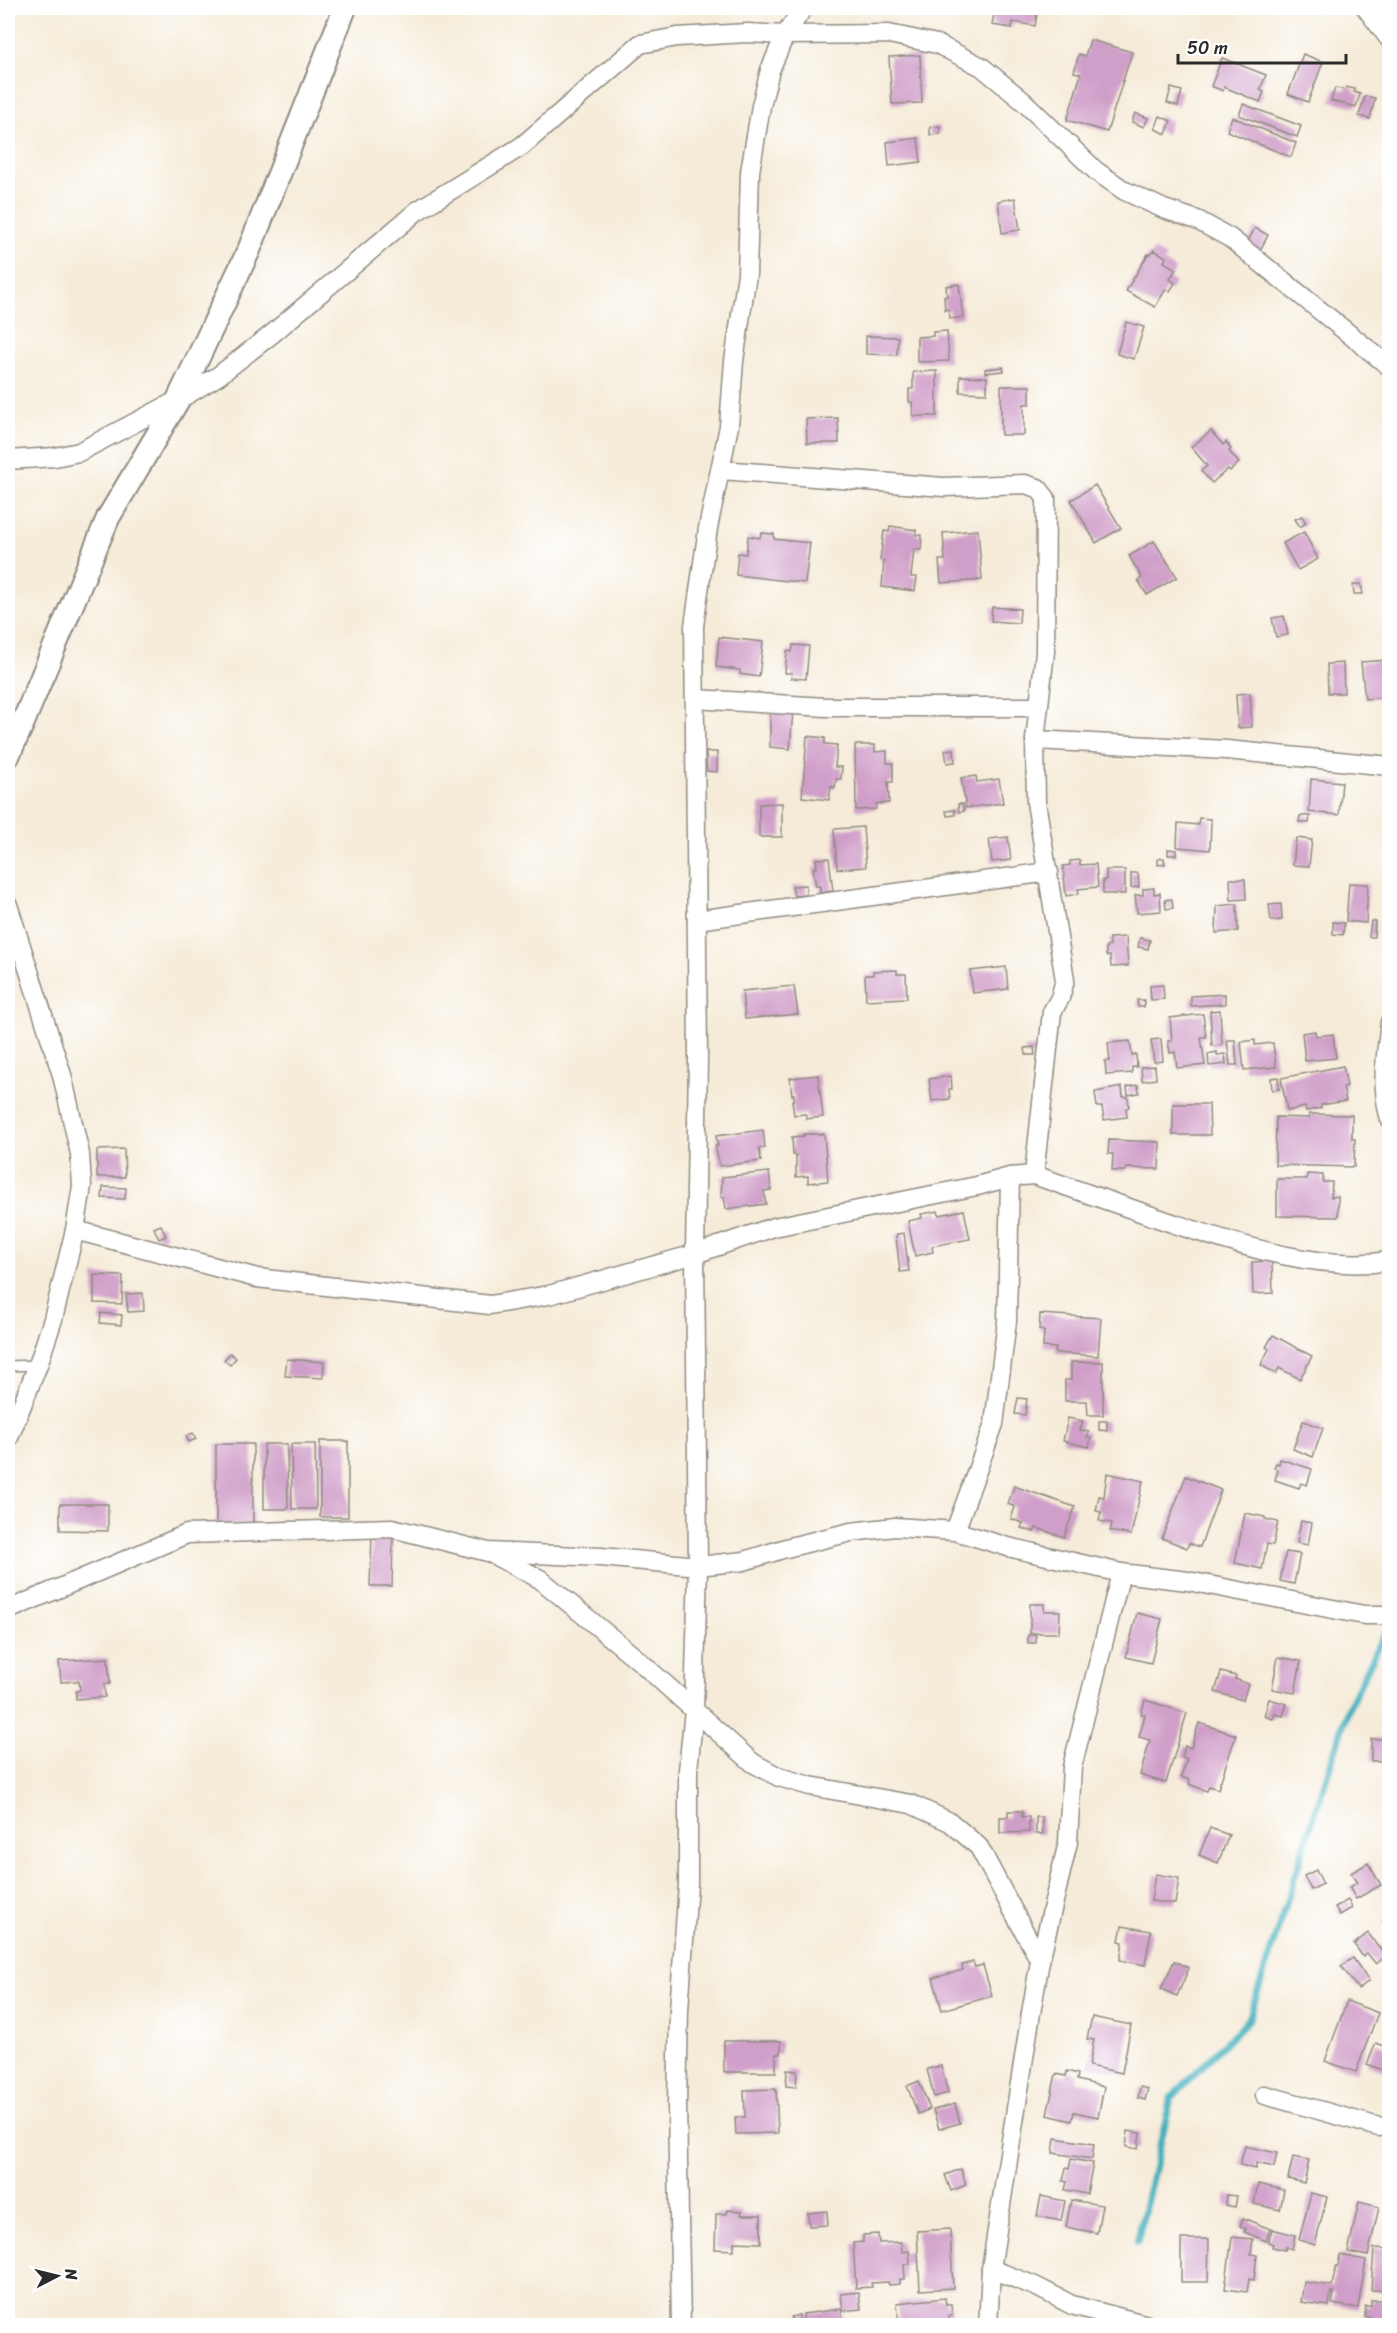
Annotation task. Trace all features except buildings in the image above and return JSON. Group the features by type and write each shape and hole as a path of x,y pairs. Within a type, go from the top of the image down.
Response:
{"street":[{"path":"8,756 108,518 178,400 249,250 345,8"},
{"path":"681,2325 677,2081 679,2010 688,1884 688,1770 694,1710 698,1566 695,1254 698,1057 694,626 708,528 729,426 734,360 747,274 750,172 761,106 770,70 785,35 803,8"},
{"path":"1366,8 1389,40"},
{"path":"8,460 55,457 79,452 178,400 234,365 417,211 522,146 640,44 678,36 747,33 889,34 937,44 982,67 1023,101 1096,171 1125,191 1164,209 1197,220 1230,238 1389,367"},
{"path":"721,470 944,487 1025,484 1038,488 1046,498 1045,652 1035,740 1036,802 1065,980 1051,1020 1034,1175"},
{"path":"695,699 826,707 1039,707"},
{"path":"1035,740 1227,750 1389,766"},
{"path":"697,920 1048,872"},
{"path":"8,905 52,1041 71,1111 80,1154 82,1186 75,1230 53,1318 38,1365 8,1440"},
{"path":"1389,1022 1383,1076 1383,1093 1389,1119"},
{"path":"75,1230 257,1278 490,1305 549,1295 695,1254 774,1227 977,1186 1010,1176 1034,1175 1247,1246 1342,1264 1389,1261"},
{"path":"955,1532 994,1424 1007,1321 1010,1176"},
{"path":"8,1610 187,1534 392,1528 488,1552 601,1557 698,1566 744,1561 851,1532 894,1527 934,1528 1121,1573 1188,1581 1364,1615 1389,1616"},
{"path":"488,1552 540,1579 637,1659 753,1763 779,1777 810,1786 911,1804 950,1822 980,1847 1040,1961"},
{"path":"988,2325 991,2269 1040,1961 1068,1842 1072,1767 1121,1573"},
{"path":"1265,2096 1379,2127 1389,2125"},
{"path":"991,2269 1035,2286 1072,2306 1151,2325"}],"lane":[{"path":"8,1366 38,1365"}],"waterway":[{"path":"1137,2242 1171,2098 1249,2019 1350,1704 1390,1624"}]}
